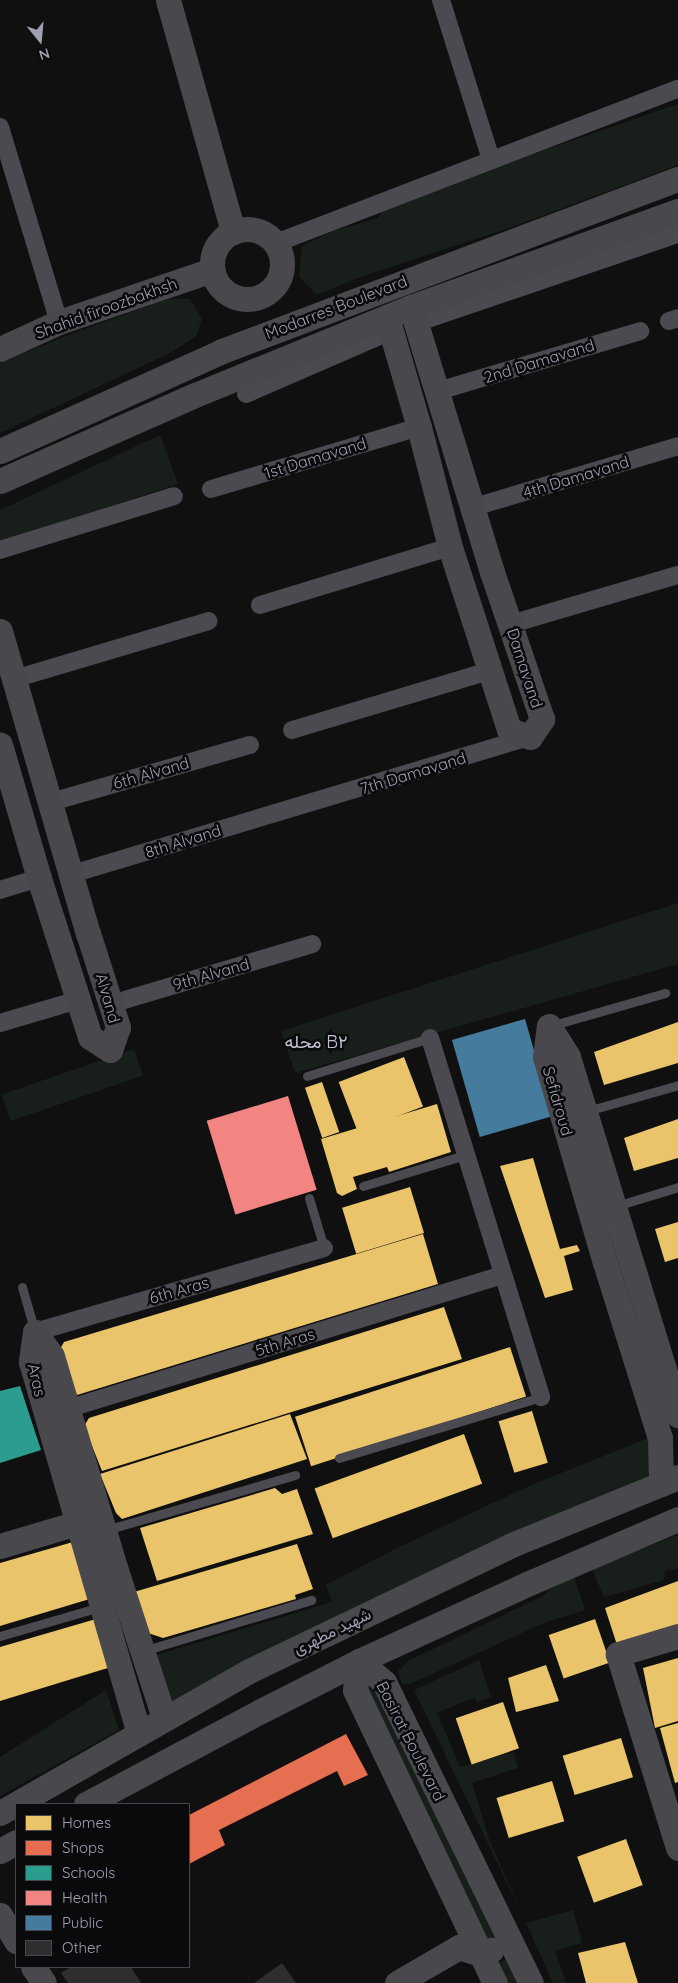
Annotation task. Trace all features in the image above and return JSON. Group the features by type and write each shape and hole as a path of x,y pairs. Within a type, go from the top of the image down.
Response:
{"street":[{"path":"168,0 233,232"},
{"path":"441,0 491,160"},
{"path":"276,243 678,89"},
{"path":"0,127 59,322"},
{"name":"Modarres Boulevard","path":"0,451 222,351 678,178"},
{"path":"620,200 631,227"},
{"name":"Modarres Boulevard","path":"0,481 195,395 413,315 631,227 678,211"},
{"path":"245,229 256,230 267,235 276,243 281,253 283,265 281,276 267,294 256,299 233,297 220,286 212,270 216,248 223,238 233,232 245,229"},
{"path":"413,315 678,234"},
{"name":"Shahid firoozbakhsh","path":"0,349 59,322 212,270"},
{"path":"267,294 281,328"},
{"name":"Damavand","path":"413,315 474,507 492,572 542,719 530,737"},
{"path":"246,394 389,324 419,427 450,547 509,730 530,737"},
{"name":"2nd Damavand","path":"438,391 640,331"},
{"name":"1st Damavand","path":"211,489 419,427"},
{"name":"4th Damavand","path":"474,507 678,446"},
{"path":"428,462 458,455"},
{"path":"0,550 174,496"},
{"path":"260,605 450,547"},
{"path":"461,580 492,572"},
{"path":"510,624 678,575"},
{"path":"14,679 209,621"},
{"name":"Alvand","path":"0,634 65,849 88,933 118,1027 110,1050 90,1037 0,748"},
{"path":"292,730 489,670"},
{"name":"7th Damavand","path":"295,808 530,737"},
{"path":"0,748 32,740"},
{"name":"6th Alvand","path":"51,802 250,745"},
{"name":"8th Alvand","path":"72,874 295,808"},
{"path":"0,890 65,849"},
{"path":"59,941 88,933"},
{"name":"9th Alvand","path":"111,1004 312,944"},
{"path":"0,1023 78,1000"},
{"name":"Sefidroud","path":"550,1026 559,1066 616,1259 669,1481"},
{"path":"430,1038 541,1397"},
{"name":"Sefidroud","path":"559,1066 584,1111 613,1206 616,1259 678,1415"},
{"name":"6th Aras","path":"35,1332 324,1248"},
{"name":"5th Aras","path":"67,1409 503,1275"},
{"name":"Aras","path":"35,1332 52,1356 67,1409 75,1476 76,1523 103,1571 142,1651 164,1718"},
{"name":"Aras","path":"35,1332 30,1362 75,1476 104,1531 101,1606 139,1734"},
{"name":"شهید مطهری","path":"18,1803 251,1670 514,1544 669,1481"},
{"path":"88,1803 261,1710 359,1661 491,1600 678,1519"},
{"path":"0,1546 76,1523"},
{"path":"475,1562 491,1600"},
{"path":"678,1636 618,1654 670,1793 678,1848"},
{"name":"Basirat Boulevard","path":"359,1661 384,1682 531,1983"},
{"name":"Basirat Boulevard","path":"359,1661 355,1690 495,1983"},
{"path":"128,1696 135,1698 146,1694 153,1683"},
{"name":"شهید مطهری","path":"0,1813 15,1804"},
{"path":"0,1851 15,1843"},
{"path":"0,1916 15,1939"},
{"path":"409,1980 459,1948 480,1954 510,1940"},
{"path":"472,1983 476,1980 480,1954"},
{"path":"34,1968 44,1983"}],"lane":[{"path":"550,1026 665,992"},
{"path":"307,1076 430,1038"},
{"path":"584,1111 678,1085"},
{"path":"363,1186 465,1155"},
{"path":"613,1206 678,1187"},
{"path":"309,1198 324,1248"},
{"path":"22,1287 35,1332"},
{"path":"339,1458 541,1397"},
{"path":"104,1531 295,1475"},
{"path":"142,1651 311,1600"},
{"path":"0,1636 101,1606"}],"shaded area":[{"path":"678,104 678,165 512,227 360,277 317,295 299,277 302,246 333,231 378,218 386,205"},
{"path":"168,299 190,299 202,319 196,336 172,352 0,433 0,363 71,334"},
{"path":"160,435 178,484 0,542 0,510"},
{"path":"678,903 678,964 295,1073 281,1031"},
{"path":"134,1049 143,1075 11,1121 2,1095"},
{"path":"651,1437 653,1458 646,1481 178,1705 167,1702 153,1656 332,1602 326,1585 395,1549 529,1486"},
{"path":"678,1535 678,1568 665,1571 664,1580 604,1597 592,1569"},
{"path":"574,1576 585,1610 546,1622 410,1684 402,1683 398,1671 408,1661 543,1596 549,1590"},
{"path":"479,1660 491,1697 477,1702 475,1697 437,1713 460,1767 514,1752 518,1768 472,1783 489,1839 523,1916 414,1690"},
{"path":"376,1684 499,1936 488,1941 365,1689"},
{"path":"106,1690 119,1730 0,1796 0,1757"},
{"path":"573,1910 582,1943 555,1951 566,1983 553,1983 526,1923"},
{"path":"511,1956 526,1983 507,1983 497,1964"}],"building: Homes":[{"path":"678,1022 678,1063 604,1085 594,1052"},
{"path":"404,1057 423,1106 358,1132 339,1082"},
{"path":"322,1082 339,1132 322,1138 305,1088"},
{"path":"437,1104 451,1152 389,1172 387,1167 353,1177 357,1189 342,1196 337,1193 321,1139"},
{"path":"678,1119 678,1158 634,1171 624,1138"},
{"path":"533,1158 560,1249 577,1245 580,1251 564,1256 573,1290 545,1298 500,1166"},
{"path":"410,1187 424,1233 356,1254 342,1208"},
{"path":"678,1222 678,1258 665,1262 655,1229"},
{"path":"423,1234 438,1284 77,1395 59,1351 64,1342"},
{"path":"444,1307 462,1359 102,1471 84,1426 89,1418"},
{"path":"510,1347 526,1396 311,1466 295,1417"},
{"path":"532,1411 548,1463 514,1473 499,1421"},
{"path":"290,1414 307,1459 122,1519 116,1513 100,1474"},
{"path":"464,1434 482,1484 333,1538 315,1488"},
{"path":"275,1488 282,1494 297,1489 313,1534 157,1581 140,1528"},
{"path":"73,1542 93,1598 0,1626 0,1563"},
{"path":"297,1544 313,1589 295,1595 296,1599 163,1638 148,1633 134,1592"},
{"path":"678,1581 678,1630 618,1648 605,1608"},
{"path":"96,1619 111,1667 0,1701 0,1647"},
{"path":"595,1619 610,1662 564,1678 549,1635"},
{"path":"678,1658 678,1721 655,1728 643,1668"},
{"path":"546,1665 559,1701 516,1712 508,1678"},
{"path":"503,1702 519,1748 472,1765 456,1718"},
{"path":"678,1723 678,1782 675,1783 660,1728"},
{"path":"621,1738 633,1777 575,1795 563,1756"},
{"path":"552,1781 564,1821 509,1838 497,1798"},
{"path":"626,1839 643,1885 594,1903 577,1857"},
{"path":"625,1942 638,1983 586,1983 578,1953"}],"building: Shops":[{"path":"346,1734 368,1775 344,1786 337,1771 219,1830 225,1845 190,1863 190,1814"}],"building: Schools":[{"path":"20,1386 41,1450 0,1463 0,1391"}],"building: Health":[{"path":"288,1096 317,1190 235,1215 207,1121"}],"building: Public":[{"path":"525,1019 553,1116 480,1137 452,1040"}],"building: Other":[{"path":"282,1963 296,1983 254,1983"},
{"path":"69,1968 132,1968 141,1983 68,1983 61,1973"}],"district":[{"name":"محله B۲","path":"316,1042"}]}
